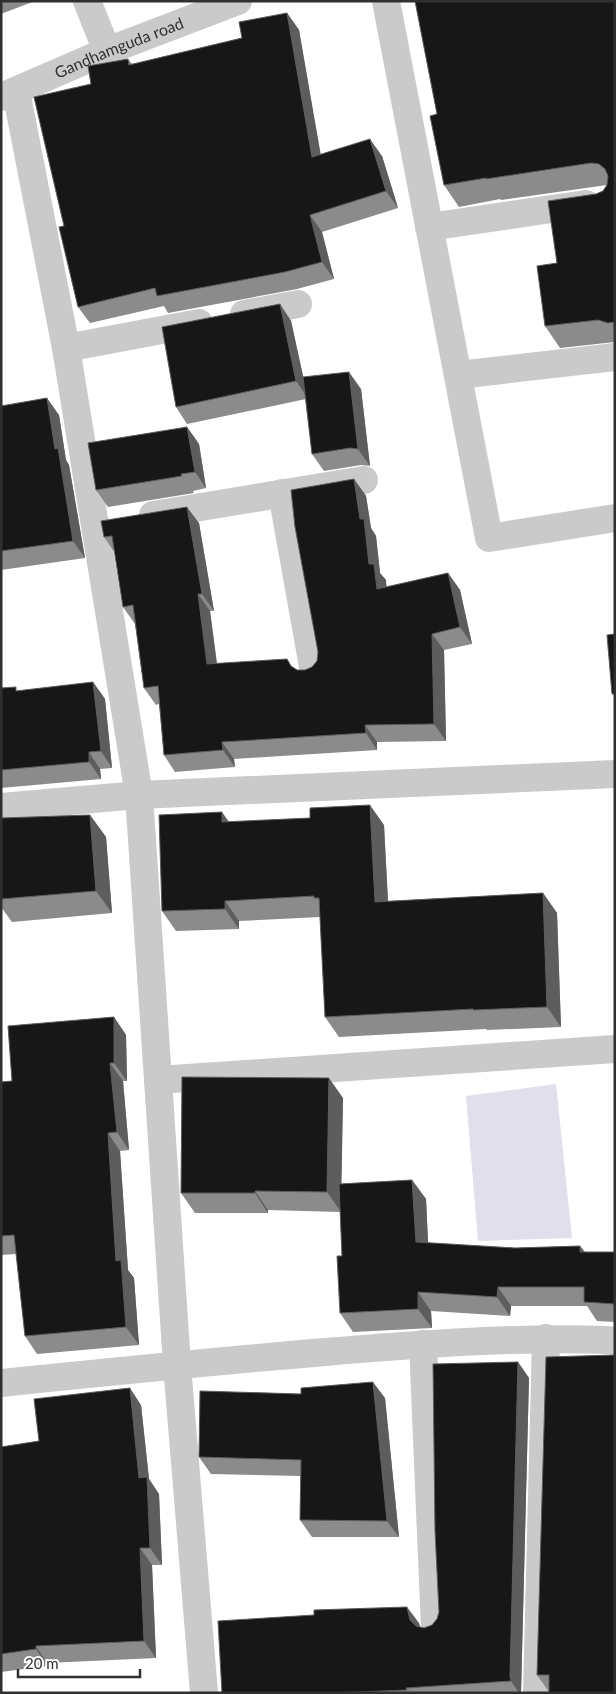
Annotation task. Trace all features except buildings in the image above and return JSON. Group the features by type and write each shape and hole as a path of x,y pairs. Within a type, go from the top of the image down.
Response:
{"street":[{"path":"87,1 107,51"},
{"name":"Gandhamguda road","path":"9,94 107,51 238,1"},
{"path":"386,1 489,538 615,518"},
{"path":"9,94 66,348 111,522 139,795 177,1364 204,1693"},
{"path":"429,227 608,200"},
{"path":"66,348 298,304"},
{"path":"458,375 615,357"},
{"path":"111,522 364,480"},
{"path":"282,493 314,672"},
{"path":"1,807 139,795 615,774"},
{"path":"158,1080 615,1049"},
{"path":"1,1383 177,1364 423,1344 546,1338 615,1341"},
{"path":"536,1693 546,1338"},
{"path":"423,1344 435,1630"}],"shaded area":[{"path":"556,1084 572,1238 478,1241 466,1096"}]}
